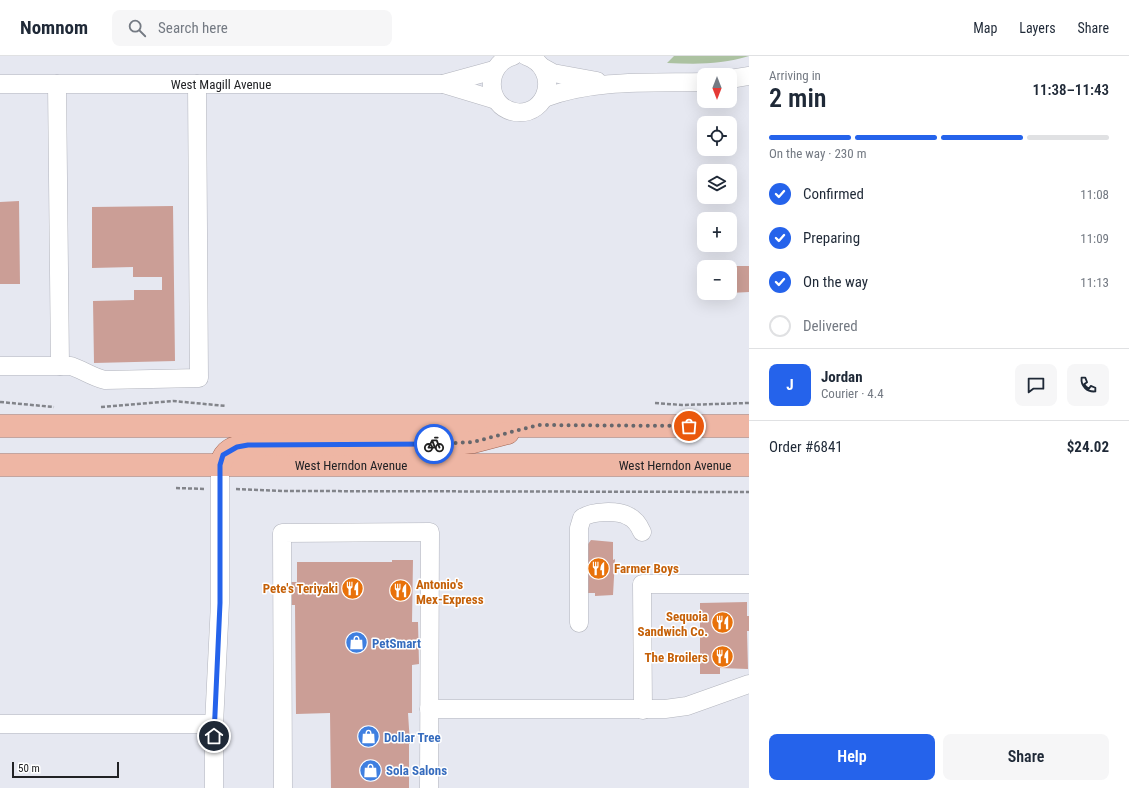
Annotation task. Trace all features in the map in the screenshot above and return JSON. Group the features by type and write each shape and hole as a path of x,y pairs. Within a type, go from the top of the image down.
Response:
{"main road":[{"path":"220,465 223,455 228,451 248,445 454,444 473,442 538,425"},
{"path":"0,426 749,426"},
{"name":"West Herndon Avenue","path":"0,464 749,465"}],"street":[{"path":"496,100 492,90 505,60"},
{"name":"West Magill Avenue","path":"443,84 505,60"},
{"path":"534,60 553,73 608,83"},
{"path":"534,60 547,78 547,88 544,98"},
{"path":"737,78 749,76"},
{"path":"544,98 559,92 608,83 697,82"},
{"name":"West Magill Avenue","path":"0,84 443,84 496,100 504,108 515,112 526,111 536,106 544,98"},
{"path":"57,84 60,366"},
{"path":"0,366 60,366 79,368 93,377 105,380 199,378 197,84"},
{"path":"214,788 214,724 220,603 220,465"},
{"path":"579,623 579,528 582,518 590,513 620,513 633,519 642,532"},
{"path":"283,788 282,533 430,532 429,788"},
{"path":"643,710 642,584 749,584"},
{"path":"429,709 643,710 687,706 749,684"},
{"path":"0,724 214,724"}],"path":[{"path":"100,407 173,400 226,406"},
{"path":"0,402 58,407"},
{"path":"655,403 689,405 749,403"},
{"path":"176,488 187,489"},
{"path":"260,489 282,491 749,492"}],"green space":[{"path":"674,56 749,56 728,61 698,64 667,63"}],"building":[{"path":"19,201 20,284 0,284 0,202"},
{"path":"173,206 175,361 94,363 93,301 134,300 134,290 162,290 162,277 133,277 133,267 92,268 92,207"},
{"path":"737,266 749,266 749,292 737,293"},
{"name":"Farmer Boys","path":"591,540 613,542 613,560 615,559 613,595 595,596 595,593 585,593 585,548"},
{"path":"392,560 413,560 412,622 418,622 419,664 412,665 412,713 408,713 410,744 409,788 331,788 330,713 296,714 295,605 291,605 291,582 297,582 297,562 392,562"},
{"path":"747,602 747,616 749,616 749,631 747,631 748,669 720,668 720,674 700,674 700,603"}],"way so far":[{"path":"434,444 473,442 538,425 689,426"}],"place":[{"name":"Farmer Boys","path":"599,568"},
{"name":"Pete's Teriyaki","path":"353,588"},
{"name":"Antonio's Mex-Express","path":"400,591"},
{"name":"Sequoia Sandwich Co.","path":"723,623"},
{"name":"PetSmart","path":"357,643"},
{"name":"The Broilers","path":"723,657"},
{"name":"Dollar Tree","path":"368,737"},
{"name":"Sola Salons","path":"370,770"}],"route":[{"path":"214,736 220,603 220,465 223,455 237,447 262,444 434,444"}]}
